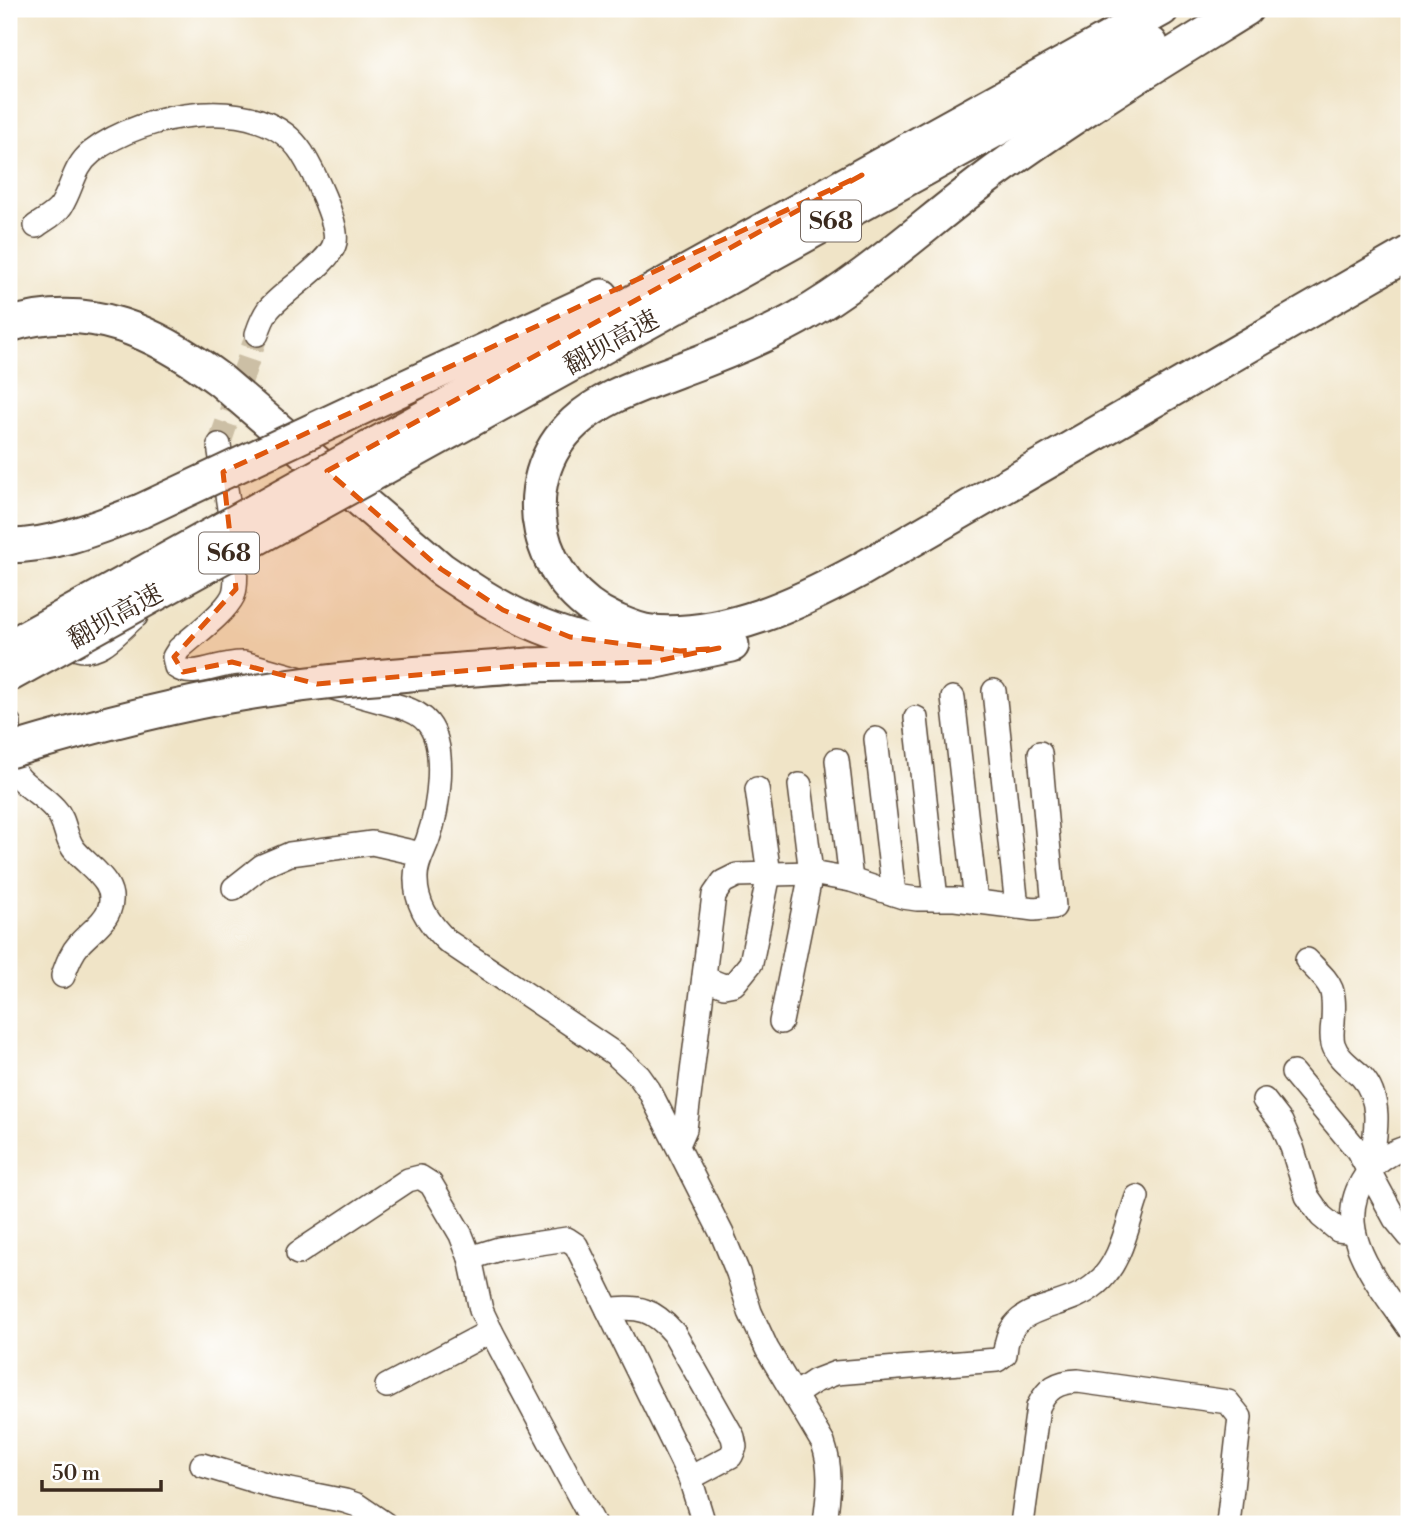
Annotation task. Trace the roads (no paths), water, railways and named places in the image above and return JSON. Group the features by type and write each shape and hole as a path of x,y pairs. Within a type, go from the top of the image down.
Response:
{"highway":[{"name":"翻坝高速","path":"9,675 862,176 1162,9"},
{"name":"翻坝高速","path":"9,647 438,424 1213,9"},
{"path":"649,632 616,621 586,604 569,589 555,570 545,548 538,502 541,480 548,458 575,422 628,391 762,337 821,303 867,272 998,170 1077,116 1246,9"},
{"path":"9,546 62,538 141,511 862,176"},
{"path":"9,302 46,296 102,298 130,305 184,328 233,363 454,552 515,594 577,620 609,628 649,632 685,631 756,618 825,589 1409,253"},
{"path":"9,751 165,708 253,692 341,681 529,665 652,662 758,639 834,608 1409,278"},
{"path":"9,325 26,319 67,316 108,320 148,334 186,354 441,569 503,610 537,626 607,646 680,651 719,648"}],"street":[{"path":"36,226 54,214 61,205 80,163 94,150 133,131 178,117 213,113 249,118 267,124 290,139 308,162 332,220 336,240 327,257 268,310 257,334"},
{"path":"219,446 236,567 236,589 232,597 179,649 174,657 176,667 183,673 192,673 220,664 244,663 401,707 420,715 434,733 440,765 433,821 415,878 421,906 436,931 458,950 627,1064 649,1090 722,1234 750,1312 767,1349 823,1443 829,1460 830,1477 825,1524"},
{"path":"9,635 26,633 78,649 92,649 110,641 135,617 149,608 206,576 236,567"},
{"path":"994,691 1017,907"},
{"path":"953,698 976,902"},
{"path":"916,718 936,899"},
{"path":"9,723 9,730"},
{"path":"877,739 894,894"},
{"path":"678,1145 685,1129 717,887 737,875 811,873 851,880 918,899 1034,909 1054,906 1040,754"},
{"path":"837,760 851,880"},
{"path":"9,764 25,786 49,803 61,816 71,844 106,883 111,896 109,910 78,945 68,960 63,976"},
{"path":"781,1022 811,873 800,785"},
{"path":"704,978 724,986 734,984 751,963 769,874 757,789"},
{"path":"234,888 262,866 290,855 372,842 421,854"},
{"path":"1307,960 1328,981 1334,995 1332,1039 1337,1056 1363,1079 1372,1096 1377,1116 1370,1171"},
{"path":"1293,1073 1358,1150 1395,1219 1409,1236"},
{"path":"1264,1100 1281,1122 1307,1196 1321,1216 1338,1230 1354,1232"},
{"path":"1409,1147 1383,1159 1370,1171 1355,1198 1354,1232 1365,1262 1409,1328"},
{"path":"298,1253 408,1180 420,1177 431,1184 461,1235 470,1258 481,1310 491,1331 594,1524"},
{"path":"794,1395 815,1381 836,1373 997,1360 1005,1354 1008,1332 1015,1322 1025,1315 1081,1294 1097,1284 1108,1272 1117,1256 1137,1196"},
{"path":"470,1258 499,1249 567,1239 576,1245 690,1478 704,1524"},
{"path":"608,1310 626,1307 643,1310 661,1319 674,1334 733,1437 735,1447 731,1456 690,1478"},
{"path":"387,1386 491,1331"},
{"path":"1022,1524 1038,1407 1053,1386 1078,1381 1228,1402 1240,1418 1228,1524"},
{"path":"202,1465 275,1487 345,1501 357,1505 385,1524"}],"tunnel":[{"path":"219,445 257,334"}]}
